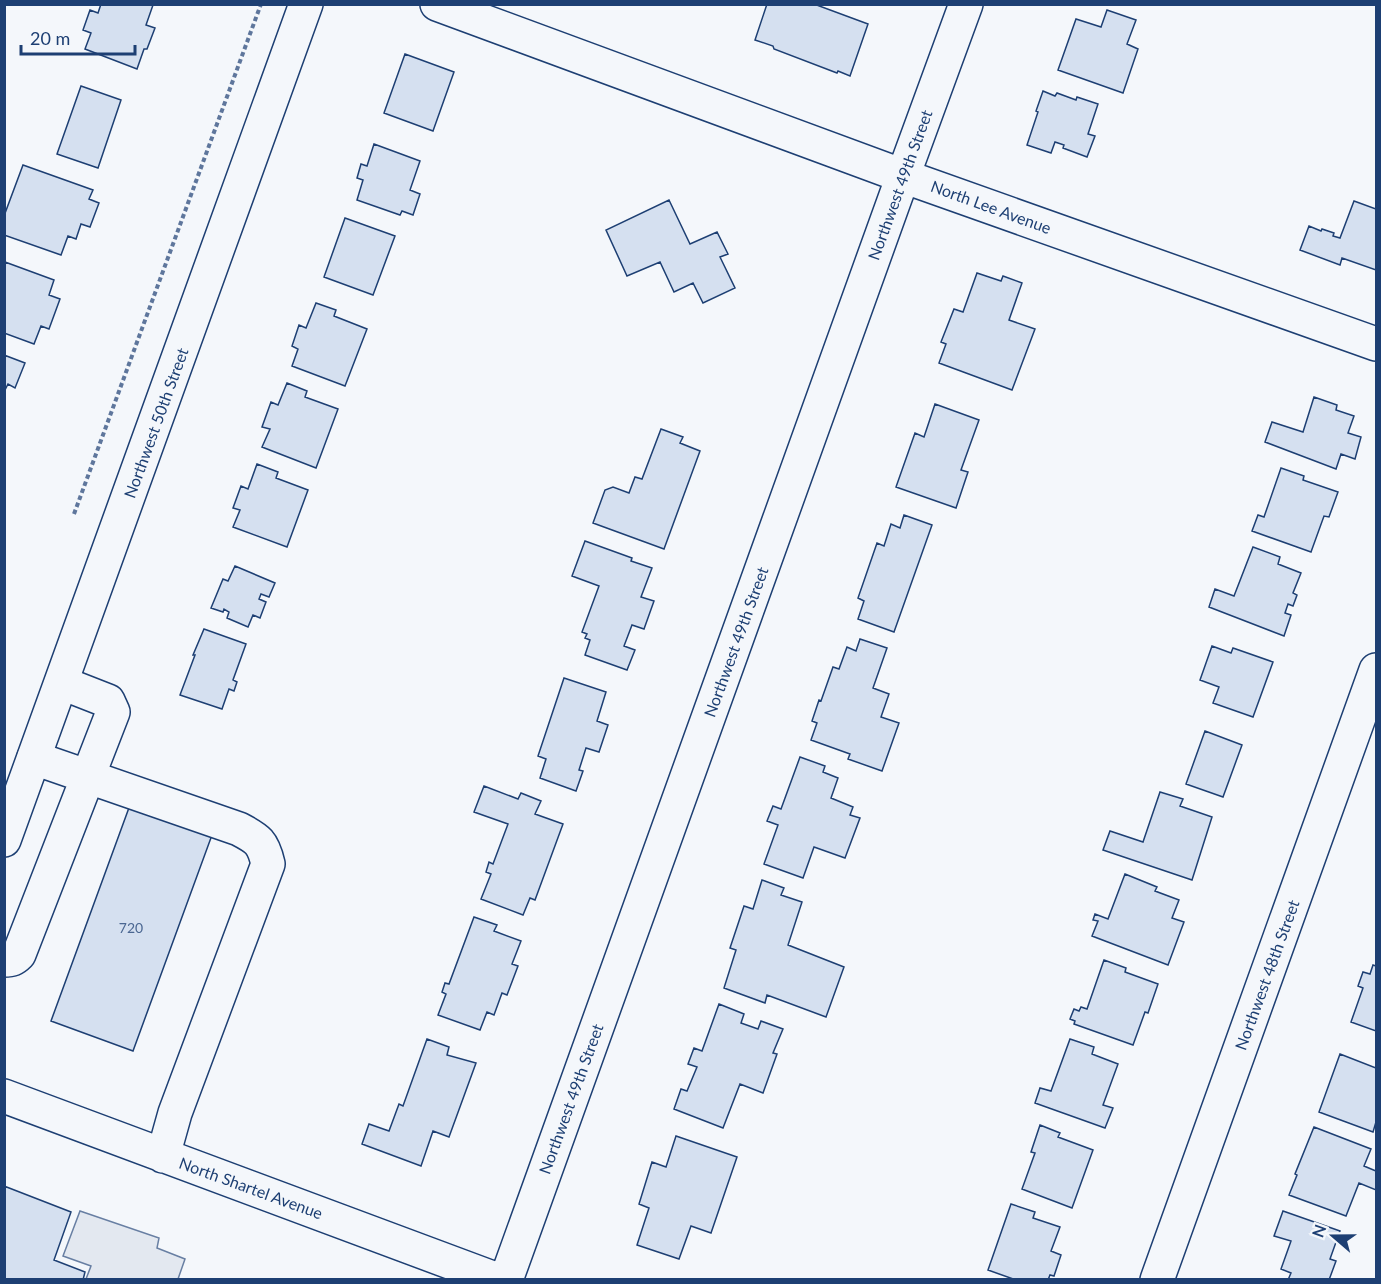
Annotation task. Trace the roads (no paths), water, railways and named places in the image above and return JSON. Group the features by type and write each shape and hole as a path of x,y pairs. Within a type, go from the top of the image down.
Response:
{"street":[{"name":"Northwest 50th Street","path":"4,840 306,4"},
{"name":"North Lee Avenue","path":"437,4 903,176 1377,344"},
{"name":"Northwest 49th Street","path":"506,1280 966,4"},
{"name":"Northwest 48th Street","path":"1157,1280 1377,670"},
{"path":"4,960 11,960 19,954 113,712 108,701 62,683"},
{"path":"34,758 239,829 257,838 265,852 268,864 175,1113 163,1156"},
{"name":"North Shartel Avenue","path":"4,1096 498,1280"}]}
